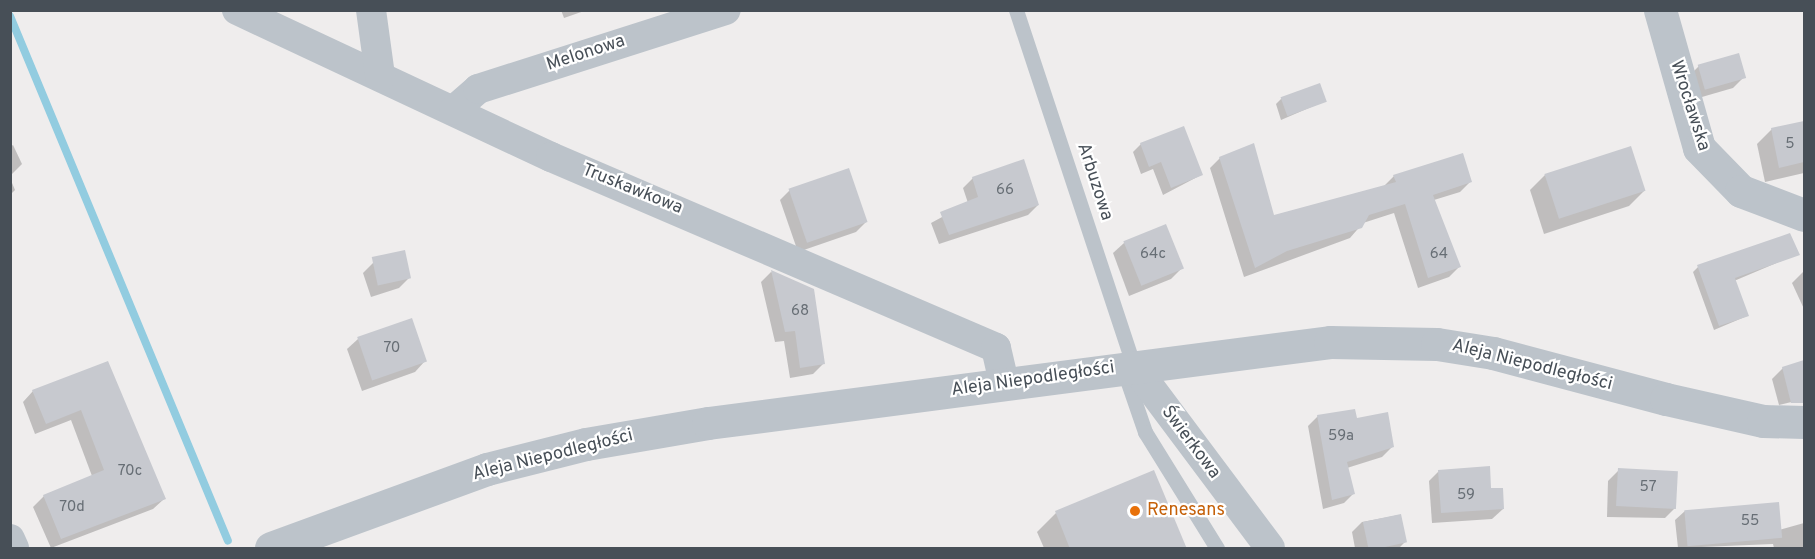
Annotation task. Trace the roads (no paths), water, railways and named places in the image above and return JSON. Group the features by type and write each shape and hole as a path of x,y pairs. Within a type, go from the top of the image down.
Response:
{"street":[{"name":"Truskawkowa","path":"237,10 454,110 996,348 1004,384"},
{"path":"371,10 380,76"},
{"name":"Melonowa","path":"454,110 478,89 660,20 726,10"},
{"name":"Wrocławska","path":"1660,10 1699,148 1741,191 1804,216"},
{"name":"Aleja Niepodległości","path":"271,549 488,469 586,444 1128,367 1330,342 1437,344 1763,421 1804,422"},
{"name":"Świerkowa","path":"1128,367 1270,549"},
{"path":"10,539 14,549"}],"lane":[{"name":"Arbuzowa","path":"1016,10 1128,367 1145,432 1217,549"}],"waterway":[{"path":"10,16 228,541"}],"place":[{"name":"Renesans","path":"1135,511"}]}
